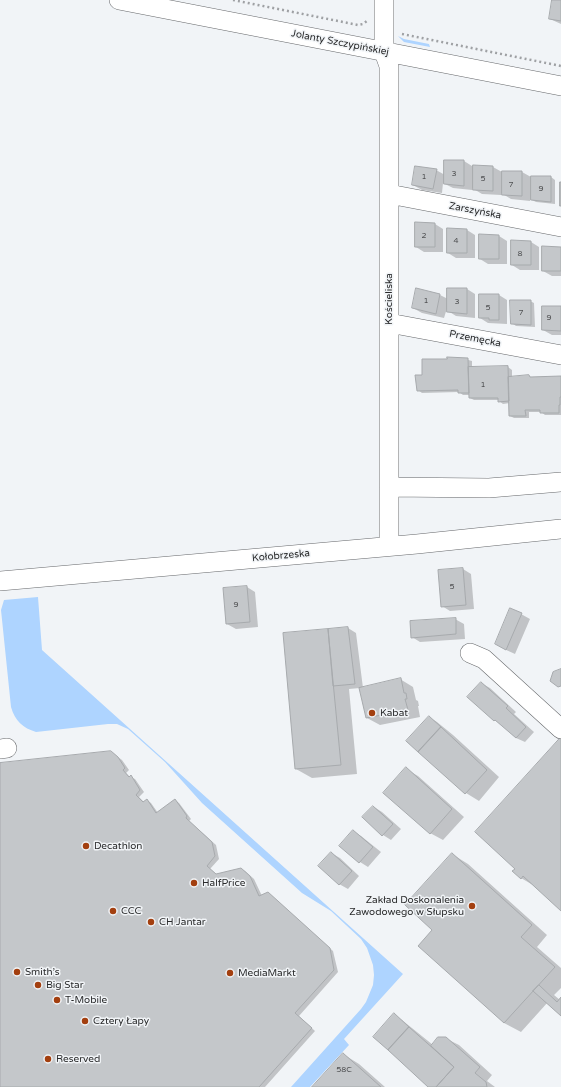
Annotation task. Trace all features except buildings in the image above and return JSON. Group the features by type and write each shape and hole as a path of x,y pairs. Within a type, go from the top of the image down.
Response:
{"street":[{"name":"Jolanty Szczypińskiej","path":"119,0 196,7 384,52 561,86"},
{"name":"Kościeliska","path":"383,6 384,52 389,66 390,546"},
{"name":"Zarszyńska","path":"389,194 561,227"},
{"name":"Przemęcka","path":"389,323 561,355"},
{"path":"389,487 489,488 561,482"},
{"name":"Kołobrzeska","path":"0,581 561,529"},
{"path":"470,653 484,659 561,729"}],"path":[{"path":"233,0 358,25 364,24 368,20 370,12 383,6"},
{"path":"398,30 407,35 561,66"}],"shaded area":[{"path":"398,36 404,39 429,44 430,47 404,42"},
{"path":"38,597 42,650 403,974 344,1039 349,1045 310,1087 291,1087 361,1009 366,1002 373,985 373,965 367,948 361,939 331,911 302,893 202,803 165,762 128,729 117,724 108,724 36,732 27,728 17,720 11,707 1,610 4,600"}],"place":[{"name":"Kabat","path":"372,713"},
{"name":"Decathlon","path":"86,846"},
{"name":"HalfPrice","path":"194,883"},
{"name":"Zakład Doskonalenia Zawodowego w Słupsku","path":"472,906"},
{"name":"CCC","path":"113,911"},
{"name":"CH Jantar","path":"151,922"},
{"name":"Smith’s","path":"17,972"},
{"name":"MediaMarkt","path":"230,973"},
{"name":"Big Star","path":"38,985"},
{"name":"T-Mobile","path":"57,1000"},
{"name":"Cztery Łapy","path":"85,1021"},
{"name":"Reserved","path":"48,1059"}]}
